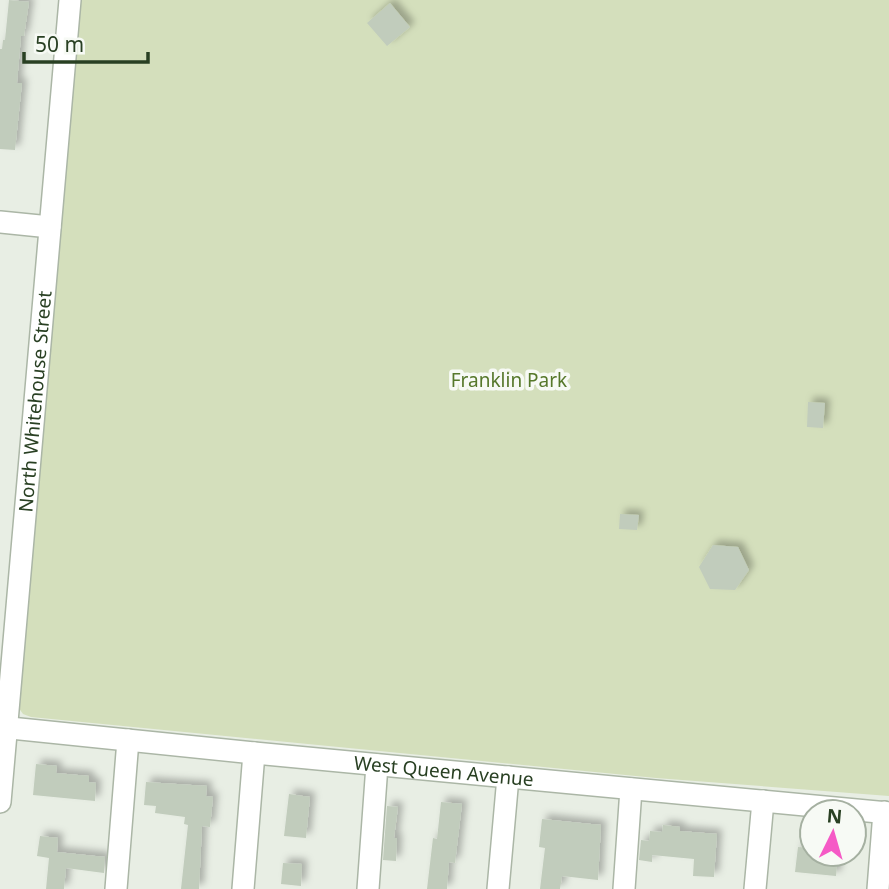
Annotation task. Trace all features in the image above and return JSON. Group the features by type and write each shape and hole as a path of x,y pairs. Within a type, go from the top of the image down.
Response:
{"street":[{"name":"North Whitehouse Street","path":"0,802 3,727 70,0"},
{"path":"0,222 50,227"},
{"name":"West Queen Avenue","path":"3,727 886,812"},
{"path":"116,889 128,740"},
{"path":"243,889 254,753"},
{"path":"368,889 377,765"},
{"path":"498,889 508,777"},
{"path":"624,889 631,789"},
{"path":"755,889 763,802"},
{"path":"878,889 886,812"}],"green space":[{"name":"Franklin Park","path":"78,0 889,0 889,796 656,778 31,717 23,714 18,707"}],"building":[{"path":"9,0 29,2 24,36 21,36 17,83 22,83 15,150 0,149 0,49 5,40"},
{"path":"390,3 410,27 387,46 367,23"},
{"path":"808,402 825,403 823,428 807,427"},
{"path":"620,514 639,515 637,530 619,529"},
{"path":"713,545 738,547 749,570 735,590 710,589 699,567"},
{"path":"36,764 57,766 56,773 89,776 89,782 96,783 95,801 33,795"},
{"path":"146,782 207,786 206,796 213,797 210,827 202,826 199,889 181,889 188,825 184,824 185,817 155,813 156,806 144,805"},
{"path":"289,794 310,797 306,838 284,836"},
{"path":"441,802 462,804 455,863 449,862 447,889 427,889 433,838 437,839"},
{"path":"387,806 398,807 394,838 397,838 396,861 383,860"},
{"path":"542,819 601,825 598,880 562,876 560,889 540,889 545,848 539,847"},
{"path":"663,825 680,827 680,831 717,834 714,877 693,876 694,859 652,855 652,862 639,860 641,840 649,841 650,831 662,832"},
{"path":"40,836 58,838 57,852 105,857 104,873 66,868 64,889 46,889 49,858 37,856"},
{"path":"798,847 798,868 837,868 836,876 795,872"},
{"path":"283,863 302,864 301,886 281,884"}]}
